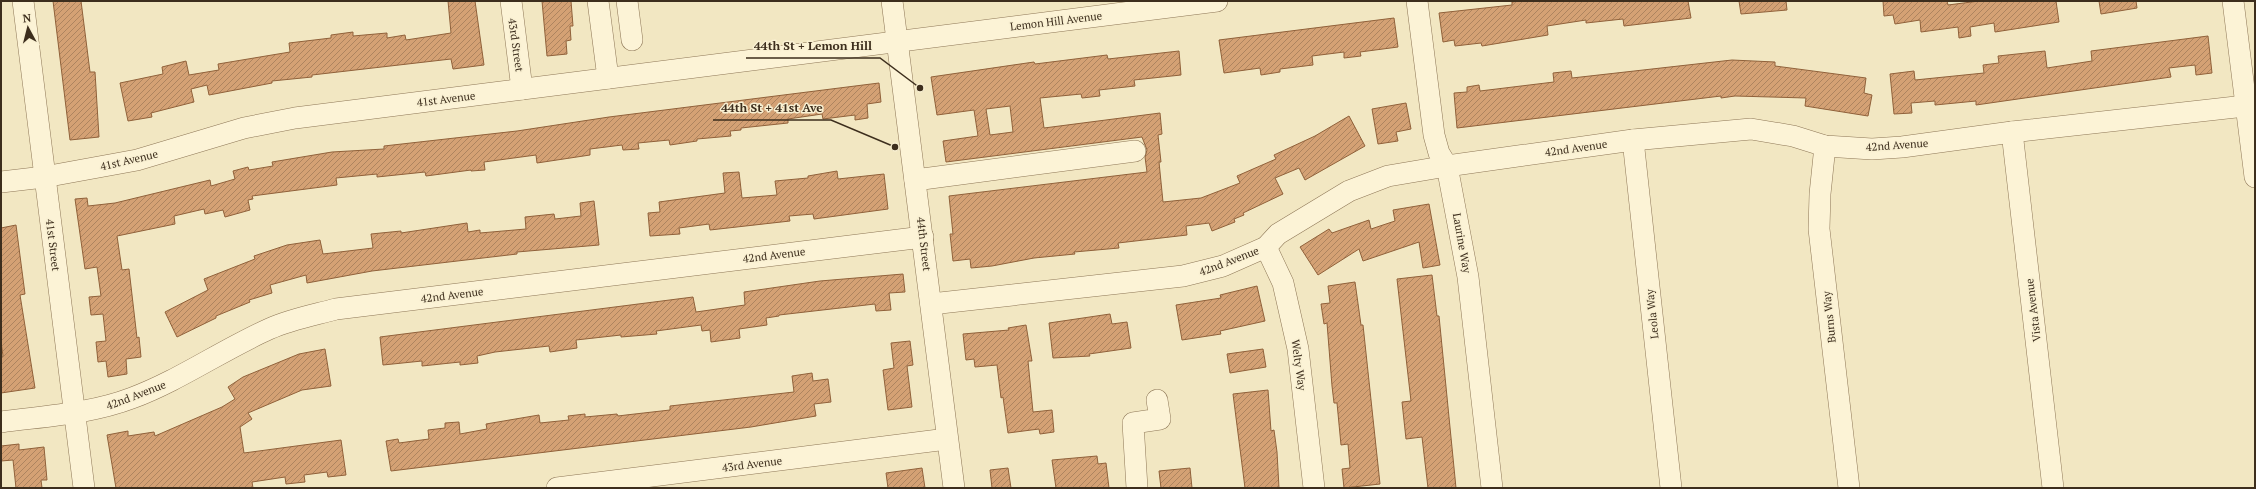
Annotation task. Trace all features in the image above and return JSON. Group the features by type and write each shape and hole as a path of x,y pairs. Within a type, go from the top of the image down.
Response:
{"street":[{"name":"41st Street","path":"23,1 84,488"},
{"name":"43rd Street","path":"510,1 522,89"},
{"path":"598,1 608,78"},
{"path":"627,1 632,40"},
{"name":"44th Street","path":"892,1 896,42 916,180 954,488"},
{"name":"Lemon Hill Avenue","path":"896,42 1217,1"},
{"name":"Laurine Way","path":"1417,1 1434,135 1439,153 1447,166 1468,278 1492,488"},
{"path":"2233,1 2255,177"},
{"name":"41st Avenue","path":"1,182 44,177 137,160 244,128 295,118 896,42"},
{"name":"42nd Avenue","path":"931,304 1183,276 1223,266 1266,247 1278,234 1349,191 1388,176 1447,166 1633,140 1751,130 1793,136 1825,146 1872,149 1902,147 2012,132 2245,106"},
{"name":"Vista Avenue","path":"2012,132 2053,488"},
{"name":"Leola Way","path":"1633,140 1671,488"},
{"name":"Burns Way","path":"1825,146 1820,194 1819,229 1849,488"},
{"path":"916,180 1135,151"},
{"name":"42nd Avenue","path":"1,422 74,413 102,408 131,399 188,373 270,328 303,317 336,310 923,237"},
{"name":"Welty Way","path":"1266,247 1283,283 1298,349 1314,488"},
{"path":"1138,488 1133,423 1160,419 1157,400"},
{"name":"43rd Avenue","path":"557,488 947,439"}],"building":[{"path":"53,1 81,1 90,72 95,72 99,137 70,140"},
{"path":"448,1 475,1 484,65 453,69 451,59 312,75 312,77 272,81 272,83 209,95 207,85 191,89 194,102 151,113 152,117 128,121 120,83 163,74 162,67 186,61 189,75 219,70 218,64 290,52 289,43 331,38 331,35 353,32 353,36 387,33 387,38 405,35 406,40 451,33"},
{"path":"542,1 571,1 573,26 570,26 571,40 566,41 567,54 547,56"},
{"path":"1688,1 1691,18 1624,26 1623,19 1586,23 1586,20 1547,26 1548,35 1482,46 1481,43 1455,46 1454,40 1443,42 1439,13 1512,5 1512,2"},
{"path":"1739,1 1786,1 1787,10 1741,14"},
{"path":"1883,1 1947,1 1948,5 1979,1 2056,1 2059,22 1995,32 1994,23 1970,27 1971,36 1959,38 1958,27 1921,32 1920,20 1895,24 1893,15 1884,16"},
{"path":"2099,1 2136,1 2137,8 2101,14"},
{"path":"1394,18 1398,47 1360,52 1361,56 1344,58 1344,52 1312,56 1313,65 1280,69 1280,72 1261,75 1260,68 1224,73 1219,40"},
{"path":"2208,36 2212,73 2196,75 2195,65 2169,68 2171,77 1976,105 1976,101 1935,105 1935,101 1911,103 1912,113 1894,114 1890,74 1914,71 1915,80 1984,73 1983,65 1999,63 1998,56 2045,51 2047,68 2092,61 2091,51"},
{"path":"1179,51 1181,75 1134,80 1135,86 1099,90 1100,96 1082,98 1081,94 1040,98 1044,128 1160,113 1162,134 1158,135 1163,202 1201,198 1240,183 1237,176 1276,159 1274,155 1315,136 1349,116 1365,146 1305,180 1299,168 1275,178 1283,194 1243,213 1244,215 1234,219 1235,222 1212,231 1209,223 1186,226 1187,235 1118,243 1119,248 1074,252 1075,254 1034,258 992,266 971,268 970,259 953,261 950,234 953,234 949,196 1147,172 1145,157 1147,150 1142,137 946,162 943,141 978,136 974,110 937,115 931,77 1034,62 1035,64 1107,55 1108,59","holes":["1010,106 1013,132 990,135 986,109"]},
{"path":"1732,60 1775,62 1775,66 1866,78 1864,93 1872,95 1868,116 1805,106 1806,98 1735,96 1721,98 1721,96 1457,128 1454,93 1467,92 1467,87 1479,85 1480,91 1554,82 1553,73 1571,71 1572,78"},
{"path":"879,83 881,102 867,104 868,118 855,120 855,115 823,119 822,114 788,119 788,123 741,128 741,130 730,131 731,136 697,139 697,141 670,145 669,140 638,143 639,149 623,150 622,145 590,149 590,155 537,163 536,155 484,162 485,170 471,170 426,176 425,172 377,177 377,174 336,178 337,185 252,196 253,199 248,200 250,210 225,217 223,210 205,214 204,209 174,216 175,224 117,236 122,270 129,269 137,338 139,337 141,357 126,359 127,374 108,377 106,361 98,362 96,342 106,341 103,314 91,315 89,297 101,296 97,267 85,269 75,199 87,198 88,206 115,203 210,180 211,186 235,179 233,171 248,167 249,170 273,166 272,162 332,152 384,149 384,146 517,131 609,117"},
{"path":"1406,103 1411,129 1396,132 1398,141 1378,144 1372,109"},
{"path":"837,171 838,179 884,174 888,209 814,219 813,214 789,216 790,221 710,230 709,224 679,228 680,234 650,236 648,213 660,212 659,202 725,193 723,173 739,172 742,198 777,195 775,181 808,178 808,176"},
{"path":"594,201 599,245 517,252 517,254 372,271 307,283 306,275 270,285 272,293 249,300 250,302 216,316 216,318 177,337 165,312 208,290 204,279 255,259 254,256 287,245 320,240 323,254 373,248 371,234 401,231 401,233 467,223 468,232 480,230 480,233 526,229 525,217 554,214 555,219 581,216 580,203"},
{"path":"1429,204 1440,265 1423,268 1419,242 1363,261 1359,249 1318,275 1300,247 1329,229 1332,233 1369,220 1371,229 1395,221 1393,210"},
{"path":"16,225 25,294 20,295 35,388 1,393 1,357 3,356 1,342 1,228"},
{"path":"903,274 905,292 889,293 891,310 876,311 875,304 779,315 766,318 767,325 739,329 740,338 711,342 710,330 702,331 701,325 656,331 657,334 621,337 621,335 576,340 577,348 550,352 549,346 495,352 477,356 478,363 460,365 460,362 422,366 422,361 383,365 380,337 693,297 696,312 745,305 744,292 820,281"},
{"path":"1432,275 1437,316 1439,316 1456,488 1428,488 1422,437 1406,439 1402,402 1411,401 1397,279"},
{"path":"1355,282 1361,325 1363,325 1380,484 1344,488 1342,469 1350,468 1348,444 1341,445 1337,403 1334,403 1332,386 1327,323 1324,324 1321,304 1330,303 1328,286"},
{"path":"1257,286 1265,321 1220,331 1221,334 1182,340 1176,305 1221,298 1220,295"},
{"path":"1110,314 1112,324 1127,322 1131,348 1089,354 1090,356 1053,358 1049,323"},
{"path":"1026,325 1032,361 1028,361 1033,412 1052,410 1054,432 1040,434 1039,429 1008,433 1003,397 1001,398 997,365 975,367 974,359 966,360 963,334 1009,330 1008,328"},
{"path":"910,341 913,365 907,366 912,407 888,410 883,370 894,368 891,343"},
{"path":"325,349 331,386 302,390 248,413 252,419 240,427 244,453 341,440 346,475 328,477 327,472 304,475 305,482 286,484 285,477 252,482 253,488 116,488 107,435 128,431 128,436 154,432 155,436 222,407 235,399 228,387 243,377 299,354"},
{"path":"1263,349 1266,367 1230,373 1227,354"},
{"path":"812,373 813,381 828,379 831,402 814,404 816,416 751,427 391,471 386,441 398,439 399,443 429,439 428,430 445,428 445,423 459,422 460,434 487,429 486,424 539,415 540,423 569,420 568,416 585,414 585,417 617,414 618,416 670,410 670,406 794,392 792,376"},
{"path":"1268,390 1271,431 1274,430 1277,452 1279,488 1245,488 1233,394"},
{"path":"19,444 19,450 44,447 47,480 41,480 42,488 16,488 13,460 1,461 1,446"},
{"path":"1097,456 1098,464 1106,463 1109,488 1056,488 1052,460"},
{"path":"922,468 925,488 888,488 886,473"},
{"path":"1008,468 1011,488 992,488 990,470"},
{"path":"1190,468 1192,488 1161,488 1159,471"}],"place":[{"name":"44th St + Lemon Hill","path":"920,88"},
{"name":"44th St + 41st Ave","path":"895,147"}]}
